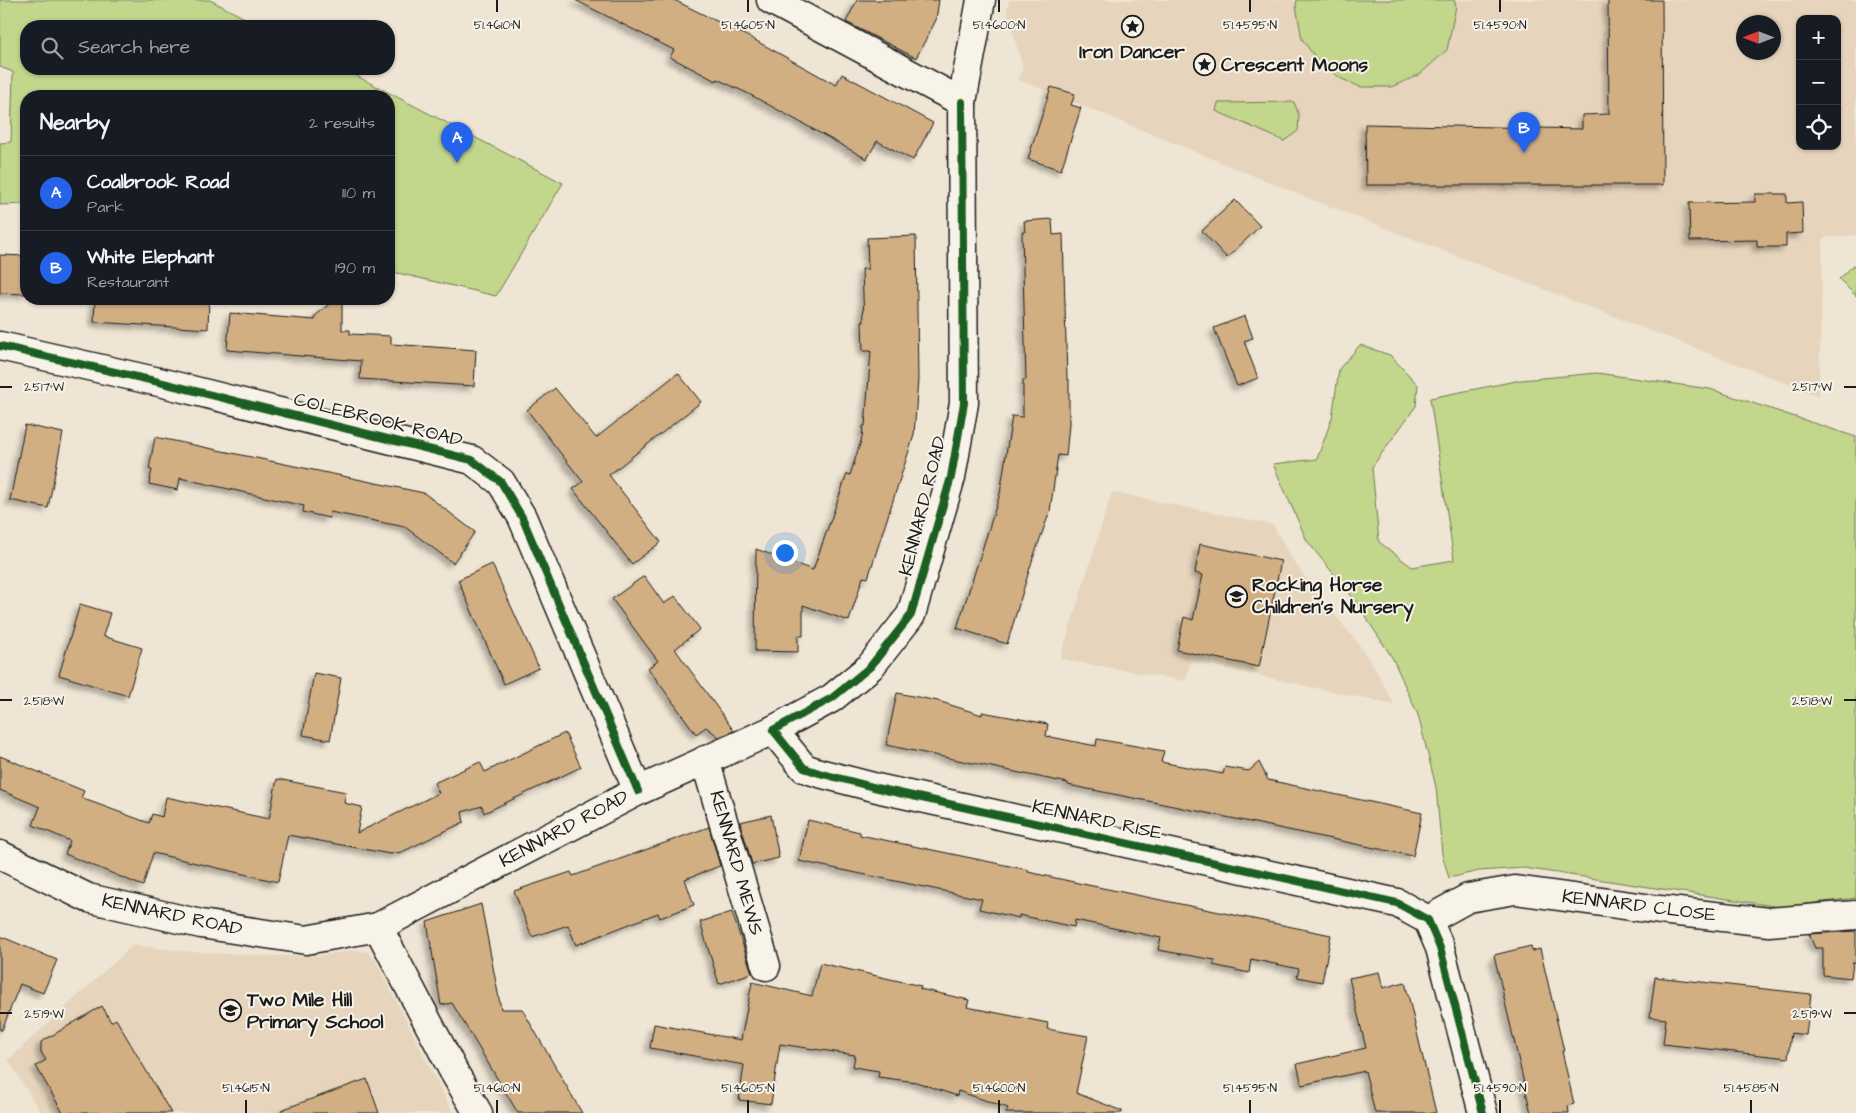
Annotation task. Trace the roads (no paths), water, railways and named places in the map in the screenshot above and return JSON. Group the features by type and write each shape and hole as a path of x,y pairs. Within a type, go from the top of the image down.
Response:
{"street":[{"path":"771,0 962,102"},
{"name":"KENNARD ROAD","path":"0,855 88,898 201,924 306,940 378,927 638,791 772,730 832,698 870,667 911,615 951,477 964,403 962,102 981,0"},
{"name":"COLEBROOK ROAD","path":"1,349 159,382 472,460 501,482 522,517 638,791"},
{"name":"KENNARD RISE","path":"772,730 804,768 819,774 1397,903 1428,920"},
{"name":"KENNARD MEWS","path":"705,760 766,966"},
{"name":"KENNARD CLOSE","path":"1428,920 1468,898 1515,890 1660,910 1769,922 1856,915"},
{"path":"1428,920 1440,948 1483,1113"},
{"path":"378,927 454,1072 478,1113"}],"place":[{"name":"Iron Dancer","path":"1132,26"},
{"name":"Crescent Moons","path":"1205,65"},
{"name":"White Elephant","path":"1524,153"},
{"name":"Coalbrook Road","path":"457,163"},
{"name":"Rocking Horse Children's Nursery","path":"1236,596"},
{"name":"Two Mile Hill Primary School","path":"231,1011"}]}
